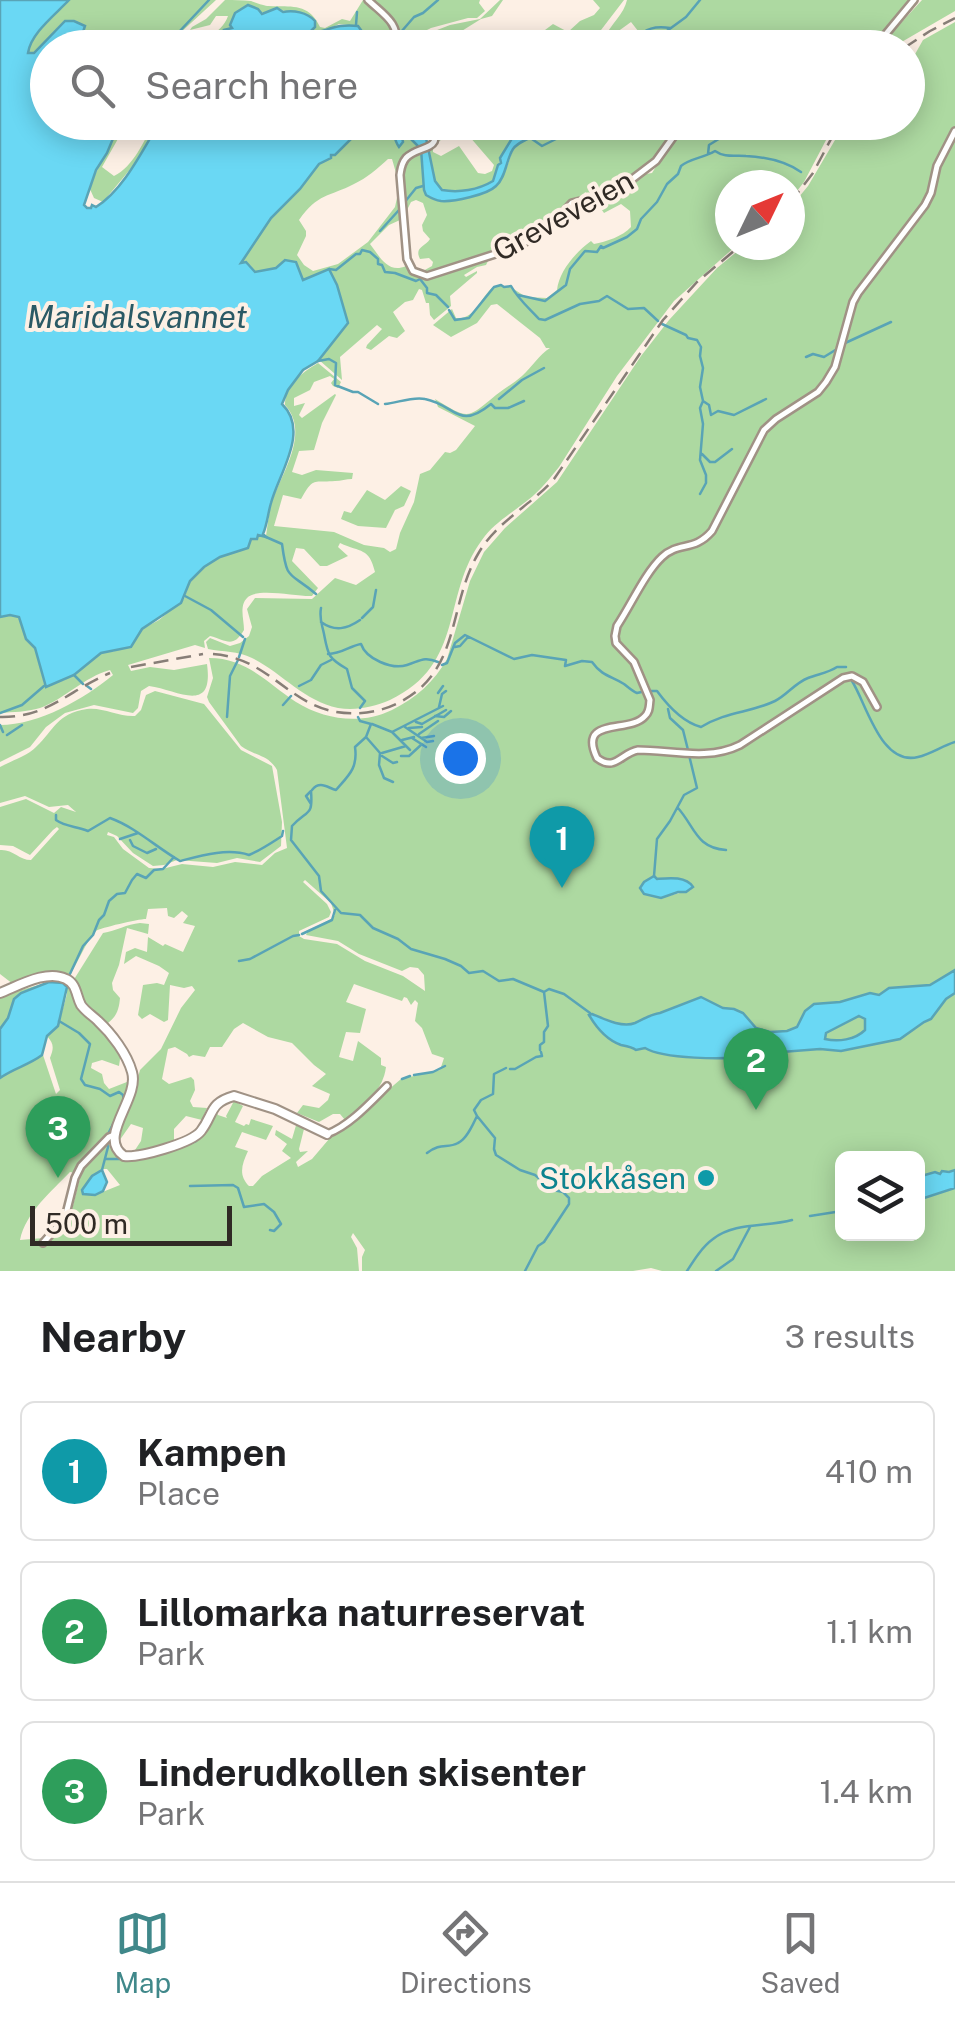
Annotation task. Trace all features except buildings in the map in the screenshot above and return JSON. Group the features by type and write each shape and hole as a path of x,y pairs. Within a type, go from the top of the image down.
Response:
{"street":[{"path":"368,0 392,21 395,30"},
{"path":"890,30 914,0"},
{"path":"877,707 863,682 852,676 728,751 633,751 608,764 597,758 592,747 602,730 638,722 650,706 636,664 616,643 617,626 662,557 698,544 712,531 764,430 818,392 826,382 835,366 852,302 926,205 937,166 955,131"},
{"name":"Greveveien","path":"434,140 404,160 400,183 407,259 413,271 427,276 520,246 572,203 618,190 656,161 671,140"},
{"path":"0,993 42,978 61,978 72,983 83,1007 111,1035 132,1072 132,1089 114,1135 116,1150 128,1157 182,1143 200,1132 215,1106 226,1098 236,1096 273,1108 327,1134 387,1086"},
{"path":"43,1243 65,1218 80,1167 114,1135"}],"green space":[{"path":"69,0 216,0 183,30 83,30 84,26 74,21 64,21 56,30 41,30"},
{"path":"225,0 248,1 304,10 325,28 342,19 350,21 366,0 391,30 361,30 358,26 339,24 327,30 309,30 309,16 285,11 261,13 248,5 235,13 232,28 218,30 228,16 216,16 210,25 190,30"},
{"path":"373,0 480,0 485,11 477,18 427,30 398,30"},
{"path":"503,0 492,16 463,30 437,30 450,25 480,19"},
{"path":"593,0 624,0 601,30 570,30 594,15 600,8"},
{"path":"627,0 912,0 888,30 637,30 631,22 620,30 609,30"},
{"path":"922,0 955,0 955,11 922,30 895,30"},
{"path":"955,22 955,1271 362,1271 365,1250 353,1233 359,1271 0,1271 0,1078 43,1055 56,1094 60,1090 47,1036 58,1026 67,985 92,1011 119,1052 119,1066 102,1060 92,1063 91,1068 102,1074 109,1089 132,1080 113,1127 81,1161 75,1173 70,1172 40,1203 20,1240 55,1237 69,1224 84,1168 97,1151 109,1144 122,1157 188,1142 215,1109 227,1118 234,1101 243,1106 235,1122 244,1126 251,1119 273,1126 266,1140 242,1132 235,1147 248,1151 242,1174 253,1186 291,1158 282,1151 287,1144 275,1135 276,1130 292,1139 297,1122 305,1125 299,1149 308,1151 296,1162 298,1167 312,1159 335,1132 401,1079 440,1070 444,1058 432,1054 422,1028 415,1021 415,1000 411,1005 407,998 402,1001 354,984 346,1002 366,1009 360,1033 346,1032 339,1057 353,1061 358,1041 381,1058 381,1065 386,1067 378,1089 350,1117 345,1120 340,1114 333,1114 319,1122 297,1113 303,1105 319,1108 328,1100 330,1094 312,1086 326,1074 292,1043 268,1037 243,1023 222,1047 210,1047 205,1057 189,1057 175,1047 168,1049 162,1079 169,1084 191,1077 194,1080 190,1101 193,1107 207,1108 202,1120 186,1116 174,1129 174,1141 142,1151 135,1150 143,1128 131,1124 117,1144 140,1070 161,1049 181,1008 195,990 192,986 170,985 168,1020 164,1022 150,1014 142,1019 138,1015 143,985 164,985 169,973 136,956 124,964 126,952 135,948 147,952 148,937 183,952 195,926 183,923 188,916 182,911 174,918 168,916 167,908 148,909 146,919 96,931 69,976 13,984 0,974 0,850 31,860 59,829 53,830 30,855 13,846 0,845 0,807 26,799 54,813 61,807 76,812 68,805 49,807 25,796 0,803 0,767 24,756 62,718 77,711 93,709 135,716 146,695 155,691 204,704 241,750 272,766 282,822 281,846 260,862 237,858 217,863 177,860 153,866 117,836 108,832 107,835 149,868 162,869 182,864 262,865 287,848 277,770 265,758 241,746 209,702 213,678 209,658 235,662 307,708 343,718 380,715 424,689 447,659 470,581 484,552 557,482 669,320 727,260 805,260 805,190 835,140 925,140 925,39","holes":["655,876 691,883 691,890 661,898 644,894 640,887","305,880 331,903 335,915 306,935 338,941 402,971 418,968 424,975 425,991 337,944 299,936 299,931 329,917 331,912","107,1169 120,1185 95,1195 83,1194 82,1190 92,1176"]},
{"path":"112,140 117,140 102,167 114,176 133,160 145,140 150,140 103,202 94,198 89,187"},
{"path":"347,140 412,140 421,149 404,157 396,173 392,159 388,159 363,179 312,205 299,220 306,236 297,255 313,271 338,264 368,242 395,207 398,193 400,220 370,244 389,266 406,266 422,279 490,257 486,265 464,275 477,271 450,296 451,306 434,320 419,289 413,300 393,312 405,331 397,338 389,336 371,350 367,345 382,329 377,325 340,357 342,380 319,360 348,323 329,269 303,280 296,262 285,260 276,268 255,272 250,265 240,264 260,230 316,167"},
{"path":"472,140 511,140 493,181 468,190 442,190 436,182 428,150 433,146 433,152 441,156 459,146 478,173 492,171 494,165"},
{"path":"670,140 651,164 622,186 589,196 585,192 583,198 567,205 523,243 423,275 433,262 420,259 419,255 430,239 422,225 427,215 423,203 416,200 404,216 401,173 407,158 422,152 424,190 440,201 467,197 492,186 522,141"},
{"path":"673,140 826,140 805,180 805,170 715,170 715,260 720,260 674,301 537,493 482,540 469,561 442,648 431,668 414,685 377,705 338,708 314,699 252,658 208,649 206,642 210,638 230,646 249,636 252,627 247,609 255,598 312,599 335,578 356,585 375,572 367,554 340,543 338,547 348,556 327,566 320,566 304,549 296,548 292,561 318,588 312,596 252,595 243,605 244,630 236,640 229,642 210,636 204,641 205,648 195,645 128,665 131,671 207,664 205,690 192,696 149,686 141,691 133,713 94,705 65,713 46,727 30,747 0,762 0,725 30,721 60,709 113,675 110,670 101,673 40,708 0,713 0,616 20,617 26,639 35,648 44,683 65,680 101,653 115,651 138,637 142,629 184,599 190,581 204,567 247,548 250,534 266,536 272,501 295,438 292,415 285,405 288,391 318,363 341,382 338,388 333,386 330,376 314,382 310,390 294,398 294,406 305,403 299,415 302,418 336,395 314,450 299,451 292,472 353,473 352,479 315,482 301,499 283,495 274,526 334,532 364,545 390,552 396,549 420,474 430,470 445,452 456,450 475,426 438,407 435,399 455,411 473,412 522,376 550,348 497,304 491,305 477,323 451,337 433,325 452,309 456,318 473,312 494,286 509,286 526,297 547,298 557,290 565,269 585,245 614,238 631,227 630,211 621,204 604,213 597,203 652,173"},
{"path":"401,486 411,491 386,528 358,526 341,519 344,511 351,513 367,490 385,500"},
{"path":"140,923 149,924 148,934 127,928 112,983 120,998 119,1006 114,1018 105,1023 83,1002 73,981 103,933"},
{"path":"60,979 67,985 56,982 14,999 0,1029 0,996"}],"water":[{"name":"Maridalsvannet","path":"0,0 69,0 40,30 30,30 30,140 112,140 96,170 84,205 96,207 106,199 132,169 149,140 350,140 319,164 271,218 241,263 246,262 255,272 276,268 285,260 296,262 303,280 329,269 348,323 318,361 303,370 282,404 290,415 293,439 271,503 263,534 266,537 258,535 251,539 248,548 204,567 190,581 181,603 142,629 131,647 101,653 74,675 46,687 35,648 26,639 19,617 0,617"},
{"path":"248,5 262,14 277,8 308,16 315,21 315,27 224,30 232,28 235,13"},
{"name":"Maridalsvannet","path":"65,21 85,26 84,30 56,30"},
{"path":"343,26 358,26 361,30 326,30"},
{"path":"412,140 426,140 435,181 442,190 455,191 475,189 493,181 511,140 525,140 513,149 496,186 478,195 446,201 426,195 421,149"},
{"path":"654,876 682,879 693,887 661,898 644,894 640,888"},
{"path":"955,970 955,993 931,1019 900,1039 841,1051 782,1052 778,1047 738,1057 695,1058 645,1048 636,1050 602,1033 589,1015 630,1024 701,997 743,1013 756,1028 787,1031 797,1027 805,1011 814,1004 840,1002 870,993 879,995 889,988 930,985","holes":["859,1016 865,1019 865,1030 856,1036 825,1039 826,1033"]},
{"path":"49,982 67,987 58,1026 47,1036 42,1055 0,1078 0,1029 14,999"},
{"path":"102,1170 107,1182 103,1191 83,1194 92,1176"},
{"path":"955,1170 955,1188 925,1198 925,1175"}],"waterway":[{"path":"181,30 209,0"},
{"path":"403,30 438,0"},
{"path":"668,30 700,0"},
{"path":"356,25 357,12"},
{"path":"648,30 670,28"},
{"path":"533,140 542,146 554,140"},
{"path":"708,154 709,145 717,140"},
{"path":"518,295 545,301 566,285 570,269 585,251 597,252 601,246 637,229 667,184 689,161 715,151 775,160 797,170"},
{"path":"404,203 416,188 423,186"},
{"path":"380,231 399,210"},
{"path":"329,269 336,270 362,250 370,252 385,272 420,279 427,293 436,295 448,307"},
{"path":"449,310 455,320 469,318 494,287 501,285 511,286 539,319 607,296 628,309 644,308 658,321"},
{"path":"843,344 891,322"},
{"path":"662,324 697,340 701,347 700,460 706,483 700,494"},
{"path":"806,357 824,357 837,349"},
{"path":"318,361 329,359 336,363 335,385 378,404"},
{"path":"499,399 544,368"},
{"path":"825,388 833,375"},
{"path":"385,404 425,399 464,416 491,404 508,408 524,401"},
{"path":"703,401 709,405 711,415 718,411 734,415 766,399"},
{"path":"702,454 715,462 732,449"},
{"path":"266,537 282,544 288,570 316,594"},
{"path":"362,618 373,607 376,590"},
{"path":"185,596 211,610 243,637"},
{"path":"321,608 328,651 332,659 347,669 352,688 365,701 360,708"},
{"path":"321,622 341,628 360,620"},
{"path":"442,665 447,663 455,643 465,635 514,659 532,655 566,660 565,666 592,662 635,692 646,691"},
{"path":"455,647 468,637"},
{"path":"239,657 245,639"},
{"path":"328,654 361,644 374,659 387,665 401,666 425,659 438,662"},
{"path":"227,717 230,676 238,660"},
{"path":"299,686 331,660"},
{"path":"650,691 657,691 671,708 701,727 775,701 808,678 846,667"},
{"path":"74,675 83,684"},
{"path":"852,681 877,731 894,752 918,757 955,742"},
{"path":"0,713 22,705 44,686"},
{"path":"87,686 91,689"},
{"path":"438,693 443,686"},
{"path":"439,707 446,691"},
{"path":"283,705 291,696"},
{"path":"392,732 443,706"},
{"path":"668,709 670,718 683,730 688,750"},
{"path":"416,722 422,724 446,710"},
{"path":"435,716 444,717 451,711"},
{"path":"312,790 321,785 336,790 352,771 355,747 366,737 371,724 358,717"},
{"path":"419,734 438,721"},
{"path":"372,724 392,732 410,750"},
{"path":"0,725 3,732"},
{"path":"7,735 22,725"},
{"path":"405,727 427,742 433,741"},
{"path":"409,728 422,727"},
{"path":"421,738 434,736"},
{"path":"366,737 380,753 384,778 393,782"},
{"path":"402,740 414,737"},
{"path":"412,738 426,747"},
{"path":"401,756 409,756 422,744"},
{"path":"382,753 406,746"},
{"path":"654,876 657,839 684,795 697,788 689,755"},
{"path":"382,756 397,762"},
{"path":"311,791 310,809 292,826 291,840 319,876 321,891 341,913 360,915 373,928 411,949 445,959 469,973 483,971 499,981 513,979 544,992 549,989 564,994 590,1013"},
{"path":"311,791 306,796 311,804"},
{"path":"678,808 702,841 726,850"},
{"path":"56,815 56,820 88,831 110,818 180,861 224,852 249,855 282,836 283,831"},
{"path":"120,839 138,833"},
{"path":"130,840 147,853 156,849"},
{"path":"69,976 109,901 125,893 137,874 146,878 174,857"},
{"path":"302,934 332,920 335,910"},
{"path":"239,961 299,935"},
{"path":"540,1050 548,1026 544,992"},
{"path":"59,1021 90,1044 81,1079 85,1085 110,1096 119,1092 123,1095 124,1102 109,1132"},
{"path":"510,1069 542,1056 541,1052"},
{"path":"414,1075 445,1066"},
{"path":"427,1153 464,1138 477,1116 474,1110 481,1100 493,1094 494,1074 506,1068"},
{"path":"402,1079 410,1076"},
{"path":"477,1116 495,1138 496,1155 569,1198 569,1204 525,1271"},
{"path":"164,1153 196,1141"},
{"path":"102,1170 107,1143"},
{"path":"105,1159 137,1159"},
{"path":"190,1186 233,1185 238,1188 244,1207 264,1204 274,1212 281,1224 270,1230"},
{"path":"810,1216 835,1212"},
{"path":"687,1271 705,1246 721,1234 792,1220"},
{"path":"716,1271 733,1259 750,1227"}],"railway":[{"path":"925,34 955,18"},
{"path":"805,183 830,140"},
{"path":"213,654 249,663 304,700 336,712 381,709 417,691 443,657 468,574 485,543 554,479 663,320 723,260"},
{"path":"131,667 203,654"},
{"path":"0,717 45,708 110,673"}],"place":[{"name":"Kampen","path":"562,888"},
{"name":"Lillomarka naturreservat","path":"756,1110"},
{"name":"Linderudkollen skisenter","path":"58,1178"},
{"name":"Stokkåsen","path":"706,1178"}]}
